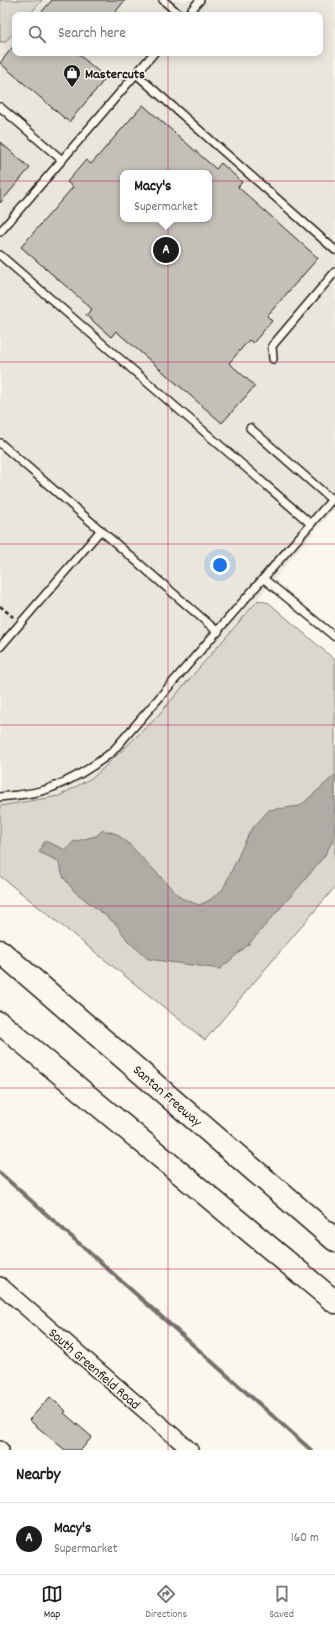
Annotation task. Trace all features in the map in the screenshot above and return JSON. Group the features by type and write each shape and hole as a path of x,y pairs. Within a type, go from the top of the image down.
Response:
{"highway":[{"name":"Santan Freeway","path":"0,951 335,1240"},
{"path":"0,1023 335,1302"}],"street":[{"name":"South Greenfield Road","path":"0,1285 190,1450"}],"lane":[{"path":"163,0 177,12"},
{"path":"190,12 200,0"},
{"path":"0,232 151,56"},
{"path":"136,74 335,250"},
{"path":"0,107 62,160"},
{"path":"0,255 311,524"},
{"path":"273,359 272,346 335,272"},
{"path":"0,797 52,788 94,766 112,752 333,498 250,428"},
{"path":"0,443 218,632"},
{"path":"0,647 101,530"},
{"path":"264,579 335,637"}],"path":[{"path":"0,606 13,617"}],"shaded area":[{"path":"0,0 335,0 335,507 14,887 0,876"},
{"path":"0,0 42,0 32,12 12,12 12,34 4,43 2,41 0,43"},
{"path":"258,600 269,603 335,660 335,887 205,1040 0,876 0,806 59,796 95,776 154,720"},
{"path":"335,775 335,836 325,855 248,945 220,969 148,959 128,941 116,924 74,891 64,878 58,861 39,852 45,841 66,850 73,842 96,836 103,830 117,834 129,844 181,898 199,905 210,900 223,889 250,831 269,810 300,806"}],"building":[{"path":"52,0 125,0 115,12 42,12"},
{"path":"12,48 12,56 80,56 106,78 69,122 0,63"},
{"path":"143,105 216,169 221,163 242,182 238,187 318,258 267,316 272,321 253,343 249,340 229,363 255,386 222,423 116,331 111,337 86,315 92,309 21,247 73,187 67,182 86,160 91,164"},
{"path":"0,142 30,168 0,203"},
{"path":"50,1397 66,1411 64,1413 92,1437 81,1450 65,1450 29,1420"}],"waterway":[{"path":"0,1173 311,1450"}],"place":[{"name":"Mastercuts","path":"72,88"},
{"name":"Macy's","path":"166,250"}]}
